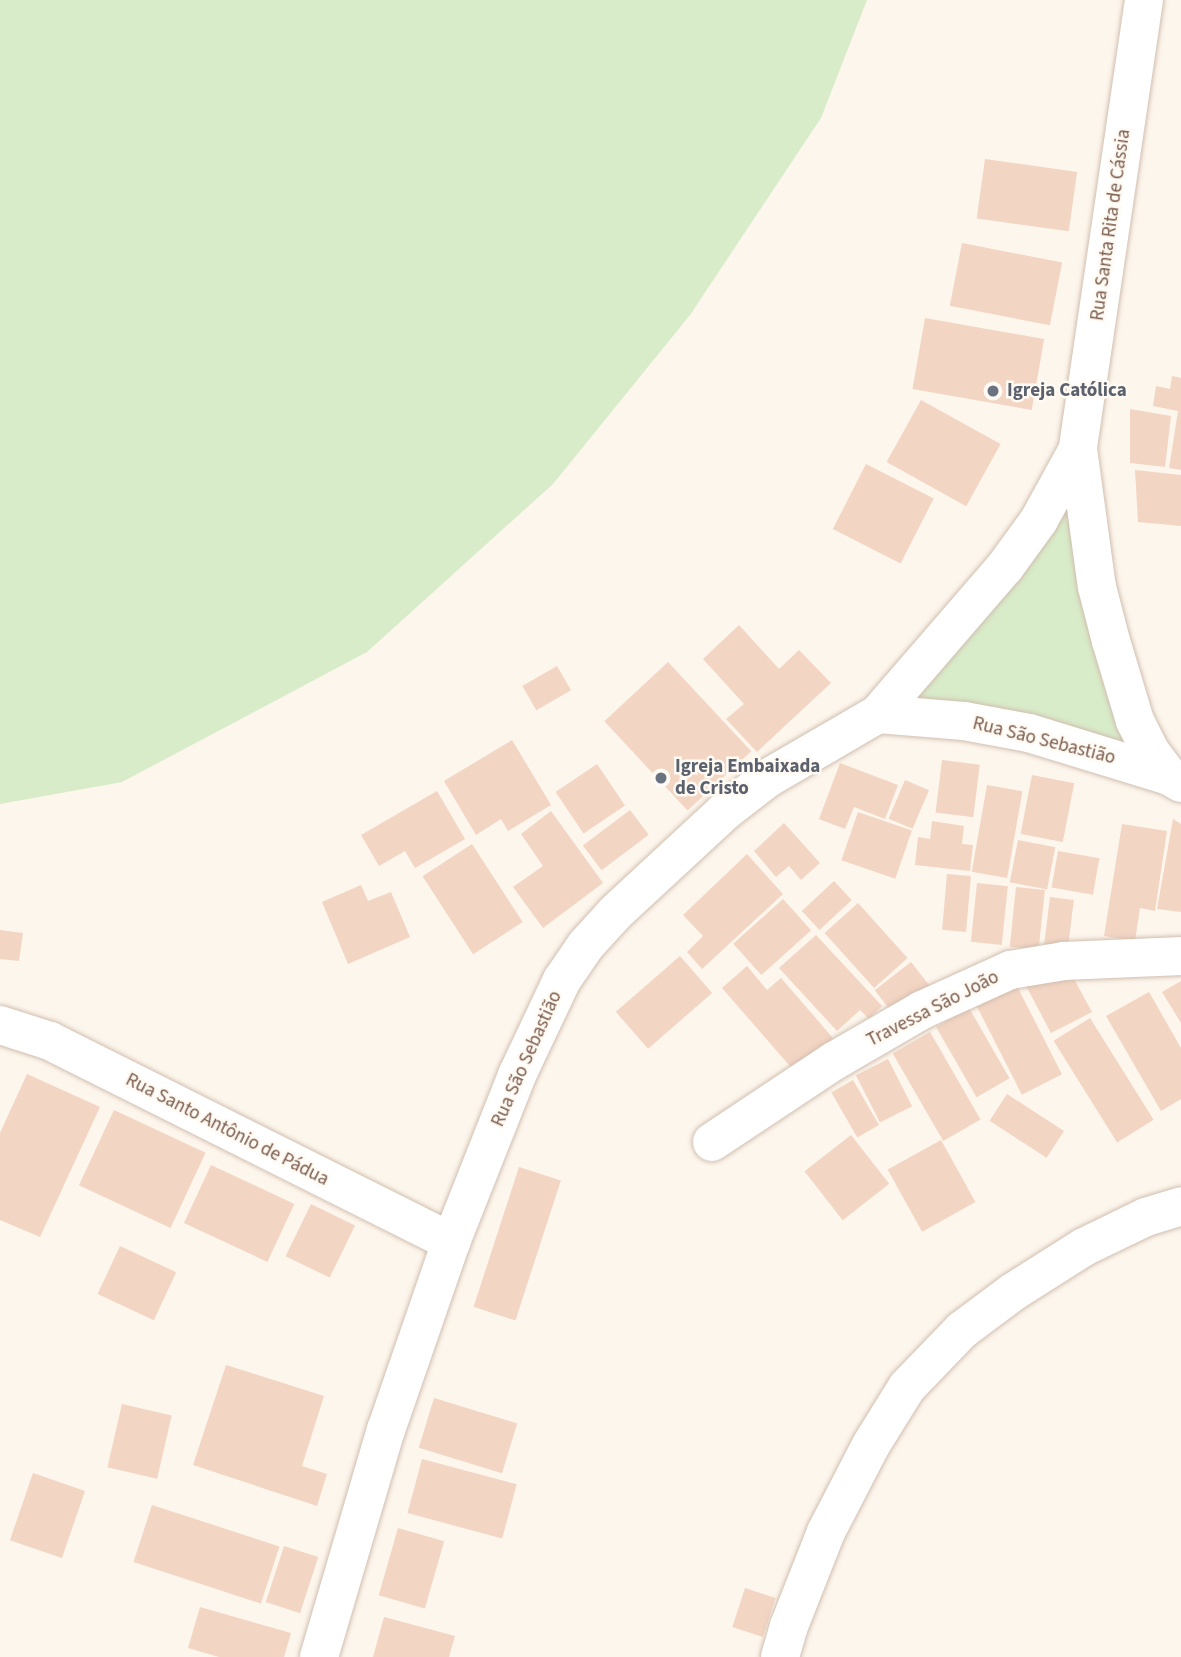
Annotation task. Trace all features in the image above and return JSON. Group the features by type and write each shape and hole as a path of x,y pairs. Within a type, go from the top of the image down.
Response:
{"street":[{"name":"Rua Santa Rita de Cássia","path":"1144,0 1078,449 1097,587 1111,641 1135,721 1150,751 1175,779"},
{"name":"Rua Santa Rita de Cássia","path":"878,715 1005,567 1039,520 1078,449"},
{"name":"Rua São Sebastião","path":"319,1657 386,1430 451,1242 541,1020 586,945 633,895 724,812 768,778 878,715 964,721 1029,733 1175,779"},
{"name":"Travessa São João","path":"712,1142 835,1060 922,1010 1010,970 1064,961 1181,956"},
{"name":"Rua Santo Antônio de Pádua","path":"0,1025 50,1041 451,1242"},
{"path":"780,1657 789,1626 826,1532 871,1445 907,1387 962,1330 1013,1292 1084,1247 1146,1217 1181,1206"}],"green space":[{"path":"0,0 867,0 821,118 690,315 553,484 367,652 122,782 0,804"},
{"path":"1071,493 1125,744 908,705"}],"building":[{"path":"985,159 1077,172 1069,231 977,218"},
{"path":"962,243 1062,262 1050,325 950,306"},
{"path":"925,318 1044,339 1032,410 912,389"},
{"path":"1172,376 1181,378 1181,470 1169,468 1178,411 1153,406 1156,386 1170,389"},
{"path":"921,400 1001,444 966,506 887,462"},
{"path":"1130,409 1171,416 1165,467 1130,463"},
{"path":"866,464 934,499 901,564 833,529"},
{"path":"1135,470 1181,475 1181,526 1138,522"},
{"path":"739,625 779,669 799,650 831,683 757,752 726,719 744,704 703,659"},
{"path":"668,662 751,751 688,811 604,721"},
{"path":"557,666 571,690 536,710 522,686"},
{"path":"512,740 551,805 508,831 501,819 476,835 444,781"},
{"path":"942,760 980,765 973,817 936,813"},
{"path":"840,763 898,785 885,819 854,807 845,829 819,819"},
{"path":"597,764 625,805 584,833 556,792"},
{"path":"1032,775 1074,783 1063,842 1021,834"},
{"path":"905,780 929,790 913,829 889,819"},
{"path":"987,785 1022,791 1007,878 972,872"},
{"path":"437,791 465,839 415,868 405,851 379,866 361,835"},
{"path":"630,810 649,835 602,870 583,846"},
{"path":"551,811 603,883 543,928 513,887 543,866 521,834"},
{"path":"858,812 912,831 895,879 841,860"},
{"path":"1173,819 1181,824 1181,912 1157,909"},
{"path":"932,821 964,826 962,844 973,845 970,871 915,865 918,837 930,839"},
{"path":"784,823 820,863 801,880 789,866 776,877 754,851"},
{"path":"1122,824 1167,831 1155,911 1140,908 1135,941 1104,936"},
{"path":"1018,840 1055,847 1047,889 1010,882"},
{"path":"472,844 523,922 473,954 423,876"},
{"path":"1058,851 1099,858 1093,895 1052,887"},
{"path":"747,854 783,894 702,969 687,952 703,936 683,915"},
{"path":"947,874 971,876 966,932 942,930"},
{"path":"834,881 852,900 820,930 802,911"},
{"path":"977,883 1008,886 1002,945 971,942"},
{"path":"361,885 368,901 391,892 410,937 348,964 322,902"},
{"path":"1016,887 1045,890 1039,950 1010,947"},
{"path":"1050,897 1074,900 1068,947 1044,944"},
{"path":"783,899 811,930 761,975 733,944"},
{"path":"858,903 908,958 874,988 825,933"},
{"path":"0,930 23,933 19,961 0,959"},
{"path":"816,935 882,1006 869,1019 860,1010 837,1031 779,968"},
{"path":"680,956 712,993 648,1049 616,1012"},
{"path":"911,962 932,989 896,1017 875,990"},
{"path":"747,966 767,990 781,978 833,1038 795,1072 722,988"},
{"path":"1073,977 1092,1012 1051,1033 1025,984"},
{"path":"1181,981 1181,1023 1162,992"},
{"path":"1017,986 1062,1074 1022,1095 977,1006"},
{"path":"1149,992 1181,1048 1181,1099 1161,1111 1106,1016"},
{"path":"969,1008 1010,1078 977,1097 936,1027"},
{"path":"1090,1018 1154,1120 1117,1143 1054,1041"},
{"path":"930,1032 980,1119 943,1141 893,1054"},
{"path":"888,1059 912,1106 880,1123 856,1075"},
{"path":"27,1074 100,1107 40,1237 0,1220 0,1133"},
{"path":"853,1080 879,1125 857,1138 831,1092"},
{"path":"1007,1094 1064,1131 1047,1158 990,1121"},
{"path":"114,1110 206,1153 170,1228 79,1185"},
{"path":"851,1135 889,1184 843,1220 805,1171"},
{"path":"941,1140 975,1202 922,1232 888,1170"},
{"path":"211,1165 294,1204 267,1262 184,1223"},
{"path":"519,1167 561,1181 515,1320 474,1307"},
{"path":"311,1204 355,1225 330,1278 286,1256"},
{"path":"120,1246 176,1272 154,1320 98,1294"},
{"path":"226,1365 324,1396 302,1466 327,1474 317,1506 193,1465"},
{"path":"434,1398 517,1423 502,1473 419,1448"},
{"path":"122,1404 172,1415 157,1479 107,1467"},
{"path":"422,1459 517,1484 502,1538 408,1513"},
{"path":"33,1473 85,1491 62,1558 10,1540"},
{"path":"152,1505 279,1546 261,1603 133,1562"},
{"path":"398,1528 444,1541 425,1609 379,1595"},
{"path":"284,1546 318,1557 300,1613 266,1602"},
{"path":"745,1588 775,1598 763,1637 732,1627"},
{"path":"200,1607 291,1633 284,1657 219,1657 188,1648"},
{"path":"384,1617 455,1636 449,1657 373,1657"}],"place":[{"name":"Igreja Católica","path":"993,391"},
{"name":"Igreja Embaixada de Cristo","path":"661,778"}]}
